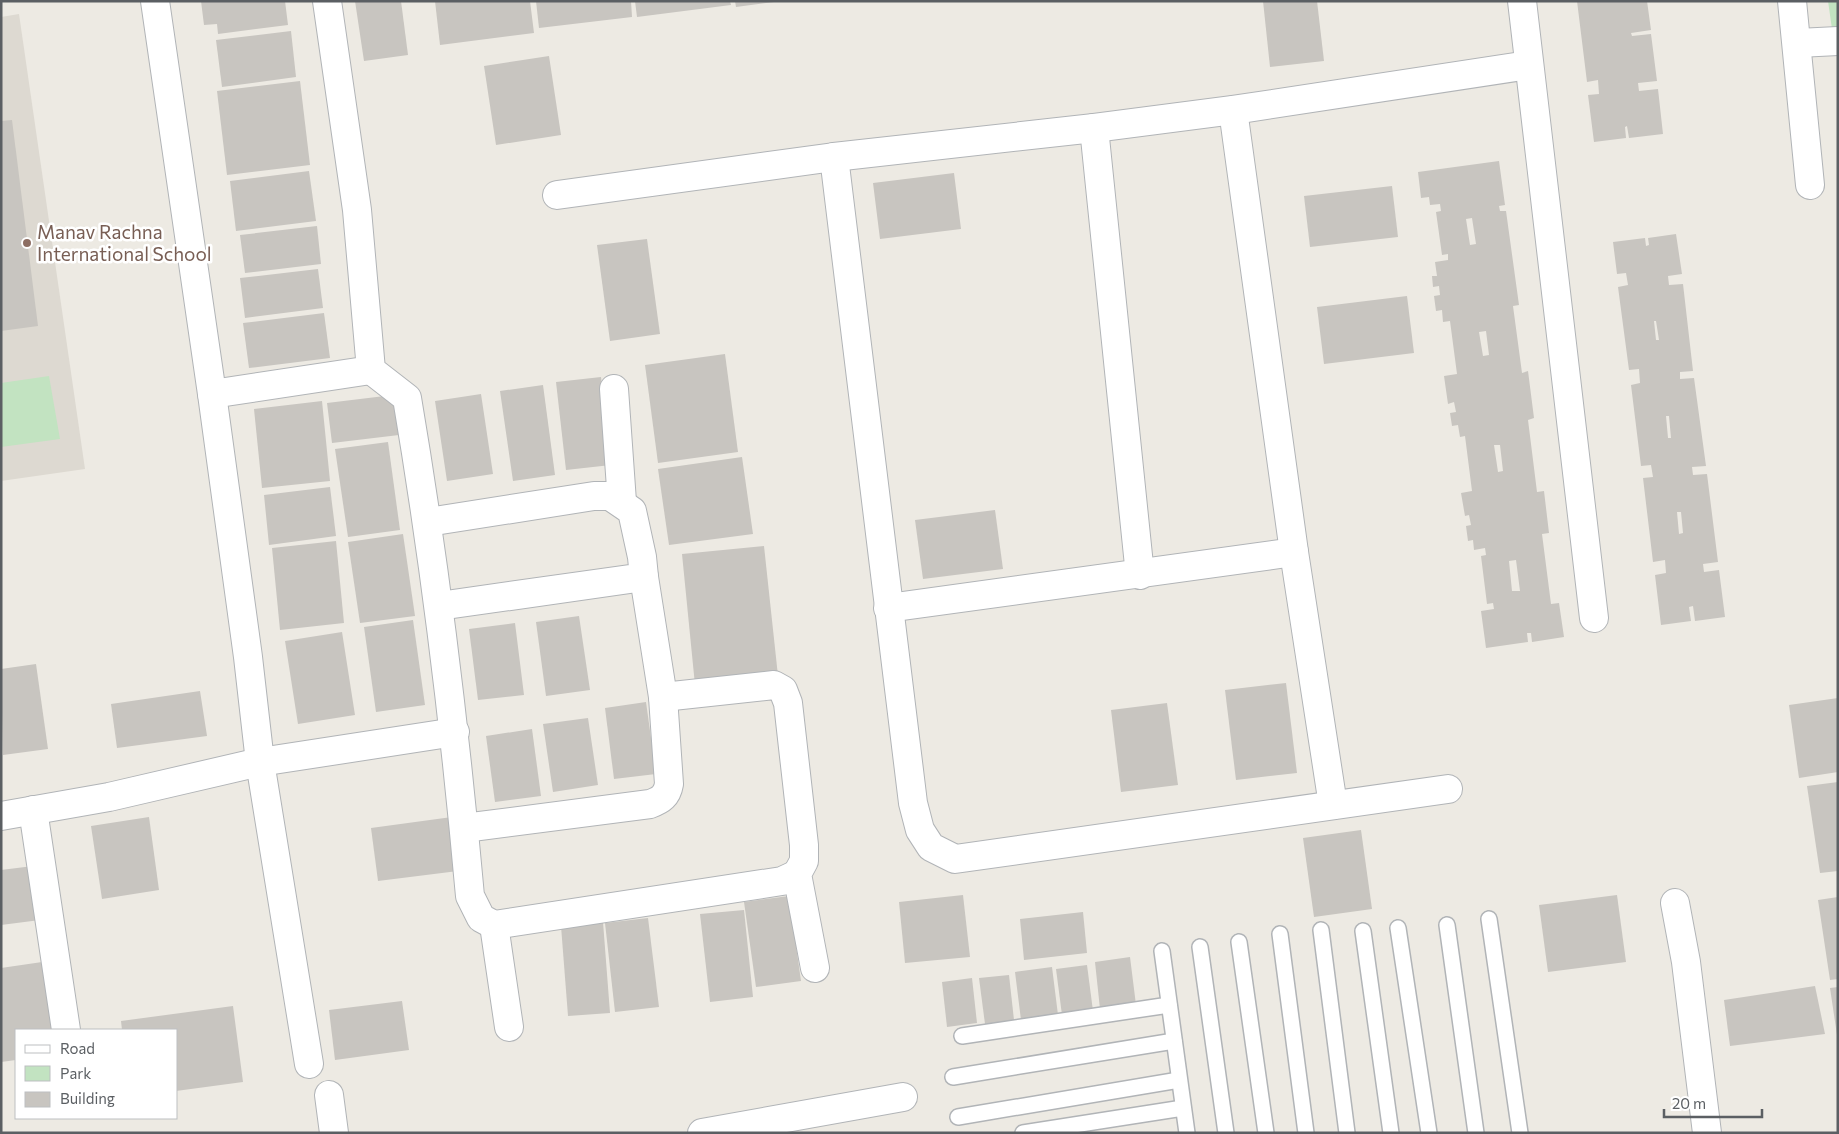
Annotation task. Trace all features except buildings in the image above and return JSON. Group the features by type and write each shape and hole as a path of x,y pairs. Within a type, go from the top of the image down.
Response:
{"street":[{"path":"155,1 212,394 248,657 260,762 309,1064"},
{"path":"326,1 357,210 371,370"},
{"path":"1522,1 1594,618"},
{"path":"1792,1 1798,43 1810,185"},
{"path":"1798,43 1838,41"},
{"path":"557,195 834,157 1094,128 1233,110 1529,65"},
{"path":"1233,110 1294,552 1333,805"},
{"path":"1094,128 1140,575"},
{"path":"834,157 913,803 920,830 931,847 955,859 1448,789"},
{"path":"212,394 371,370 407,398 428,522 455,732 470,896 481,918 494,925 782,880 797,874"},
{"path":"614,389 622,502"},
{"path":"428,522 594,496 610,496 622,502 632,511 642,557 663,697 669,784 668,793 660,801 650,804 464,828"},
{"path":"888,608 1140,575 1294,552"},
{"path":"439,606 644,577"},
{"path":"663,697 774,685 783,690 788,703 804,845 804,861 797,874 815,968"},
{"path":"1,816 109,797 260,762 455,732"},
{"path":"32,810 66,1029"},
{"path":"1676,903 1686,962 1707,1133"},
{"path":"494,925 509,1026"},
{"path":"329,1095 334,1133"},
{"path":"702,1133 903,1097"}],"lane":[{"path":"1489,919 1520,1133"},
{"path":"1447,925 1476,1133"},
{"path":"1398,928 1429,1133"},
{"path":"1321,930 1347,1133"},
{"path":"1363,931 1391,1133"},
{"path":"1280,934 1306,1133"},
{"path":"1239,942 1266,1133"},
{"path":"1200,947 1226,1133"},
{"path":"1162,951 1187,1133"},
{"path":"962,1036 1169,1005"},
{"path":"954,1077 1174,1041"},
{"path":"958,1117 1180,1080"},
{"path":"1023,1133 1183,1108"}],"shaded area":[{"name":"Manav Rachna International School","path":"19,14 85,469 1,481 1,17"}],"green space":[{"path":"1828,1 1838,1 1838,35 1833,36"},
{"path":"49,376 60,439 1,447 1,383"}],"place":[{"name":"Manav Rachna International School","path":"27,243"}]}
